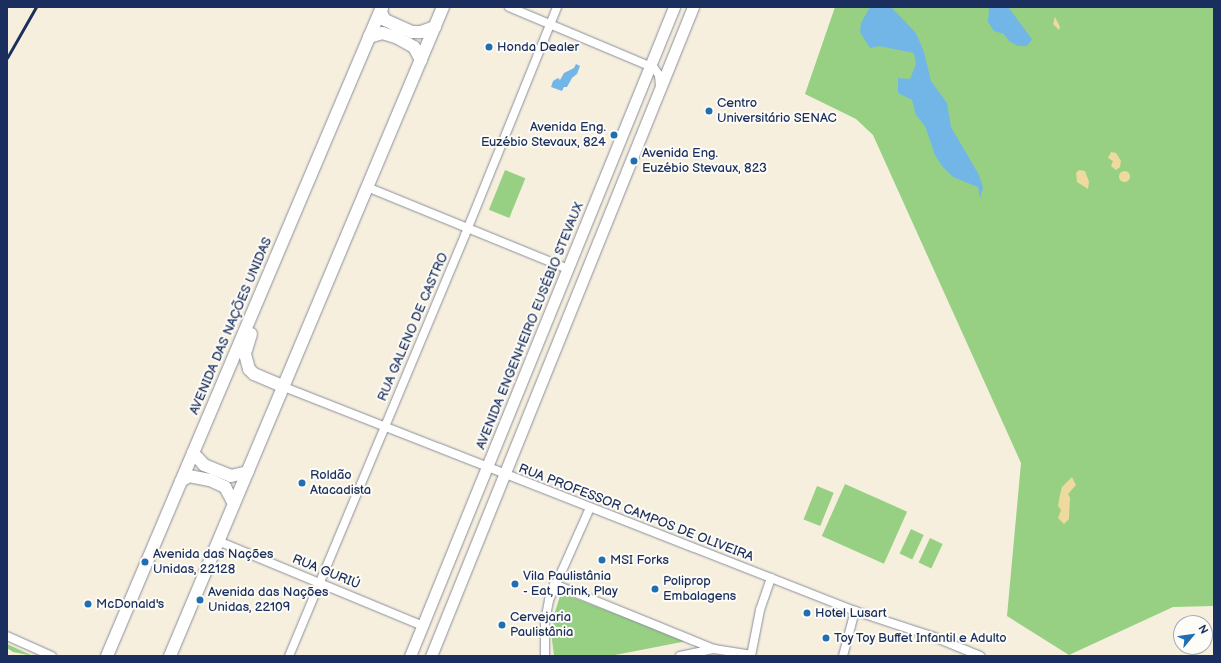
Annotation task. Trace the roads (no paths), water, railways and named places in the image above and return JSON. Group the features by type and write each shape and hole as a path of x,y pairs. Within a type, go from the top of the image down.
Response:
{"highway":[{"path":"382,7 381,13 385,20 412,32 421,32 435,27"},
{"name":"AVENIDA DAS NAÇÕES UNIDAS","path":"107,656 382,7"},
{"path":"170,656 443,7"},
{"path":"369,37 382,33 396,37 414,47 421,60"},
{"path":"264,285 265,294 247,345 245,359 254,374 284,387"},
{"path":"193,453 204,465 231,476 248,472"},
{"path":"181,481 189,476 210,480 225,487 234,504"}],"main road":[{"name":"AVENIDA ENGENHEIRO EUSÉBIO STEVAUX","path":"410,656 651,67 674,7"},
{"path":"433,652 693,7"},
{"path":"518,392 516,405 527,420"},
{"path":"423,626 430,632 433,652"}],"street":[{"path":"509,7 651,67 659,75 660,89"},
{"name":"RUA GALENO DE CASTRO","path":"290,656 383,428 468,228 557,7"},
{"path":"368,187 568,269"},
{"name":"RUA PROFESSOR CAMPOS DE OLIVEIRA","path":"284,387 383,428 855,611 934,637 980,656"},
{"path":"546,656 545,621 554,584 590,508"},
{"name":"RUA GURIÚ","path":"218,541 423,626"},
{"path":"554,584 714,649 751,656 760,610 771,578"},
{"path":"843,656 855,611"},
{"path":"7,636 52,656"},
{"path":"680,656 714,649"}],"water":[{"path":"870,7 891,7 916,33 924,52 931,81 947,103 951,127 979,175 983,188 980,198 978,187 953,177 942,166 935,155 925,126 916,115 912,100 898,93 898,78 910,79 916,64 914,53 879,46 870,48 860,32 861,23"},
{"path":"989,7 1008,7 1032,39 1027,46 1018,46 1009,41 1004,34 994,31 988,22"},
{"path":"576,64 580,66 577,74 572,78 567,87 564,87 562,91 551,87 553,81 558,78 560,80 564,73 574,68"}],"railway":[{"path":"7,58 36,7"}],"place":[{"name":"Honda Dealer","path":"489,47"},
{"name":"Centro Universitário SENAC","path":"709,111"},
{"name":"Avenida Eng. Euzébio Stevaux, 824","path":"614,135"},
{"name":"Avenida Eng. Euzébio Stevaux, 823","path":"634,161"},
{"name":"Roldão Atacadista","path":"302,483"},
{"name":"MSI Forks","path":"602,560"},
{"name":"Avenida das Nações Unidas, 22128","path":"145,562"},
{"name":"Vila Paulistânia - Eat, Drink, Play","path":"515,584"},
{"name":"Poliprop Embalagens","path":"655,589"},
{"name":"Avenida das Nações Unidas, 22109","path":"200,600"},
{"name":"McDonald's","path":"88,604"},
{"name":"Hotel Lusart","path":"807,613"},
{"name":"Cervejaria Paulistânia","path":"502,625"},
{"name":"Toy Toy Buffet Infantil e Adulto","path":"826,638"}]}
